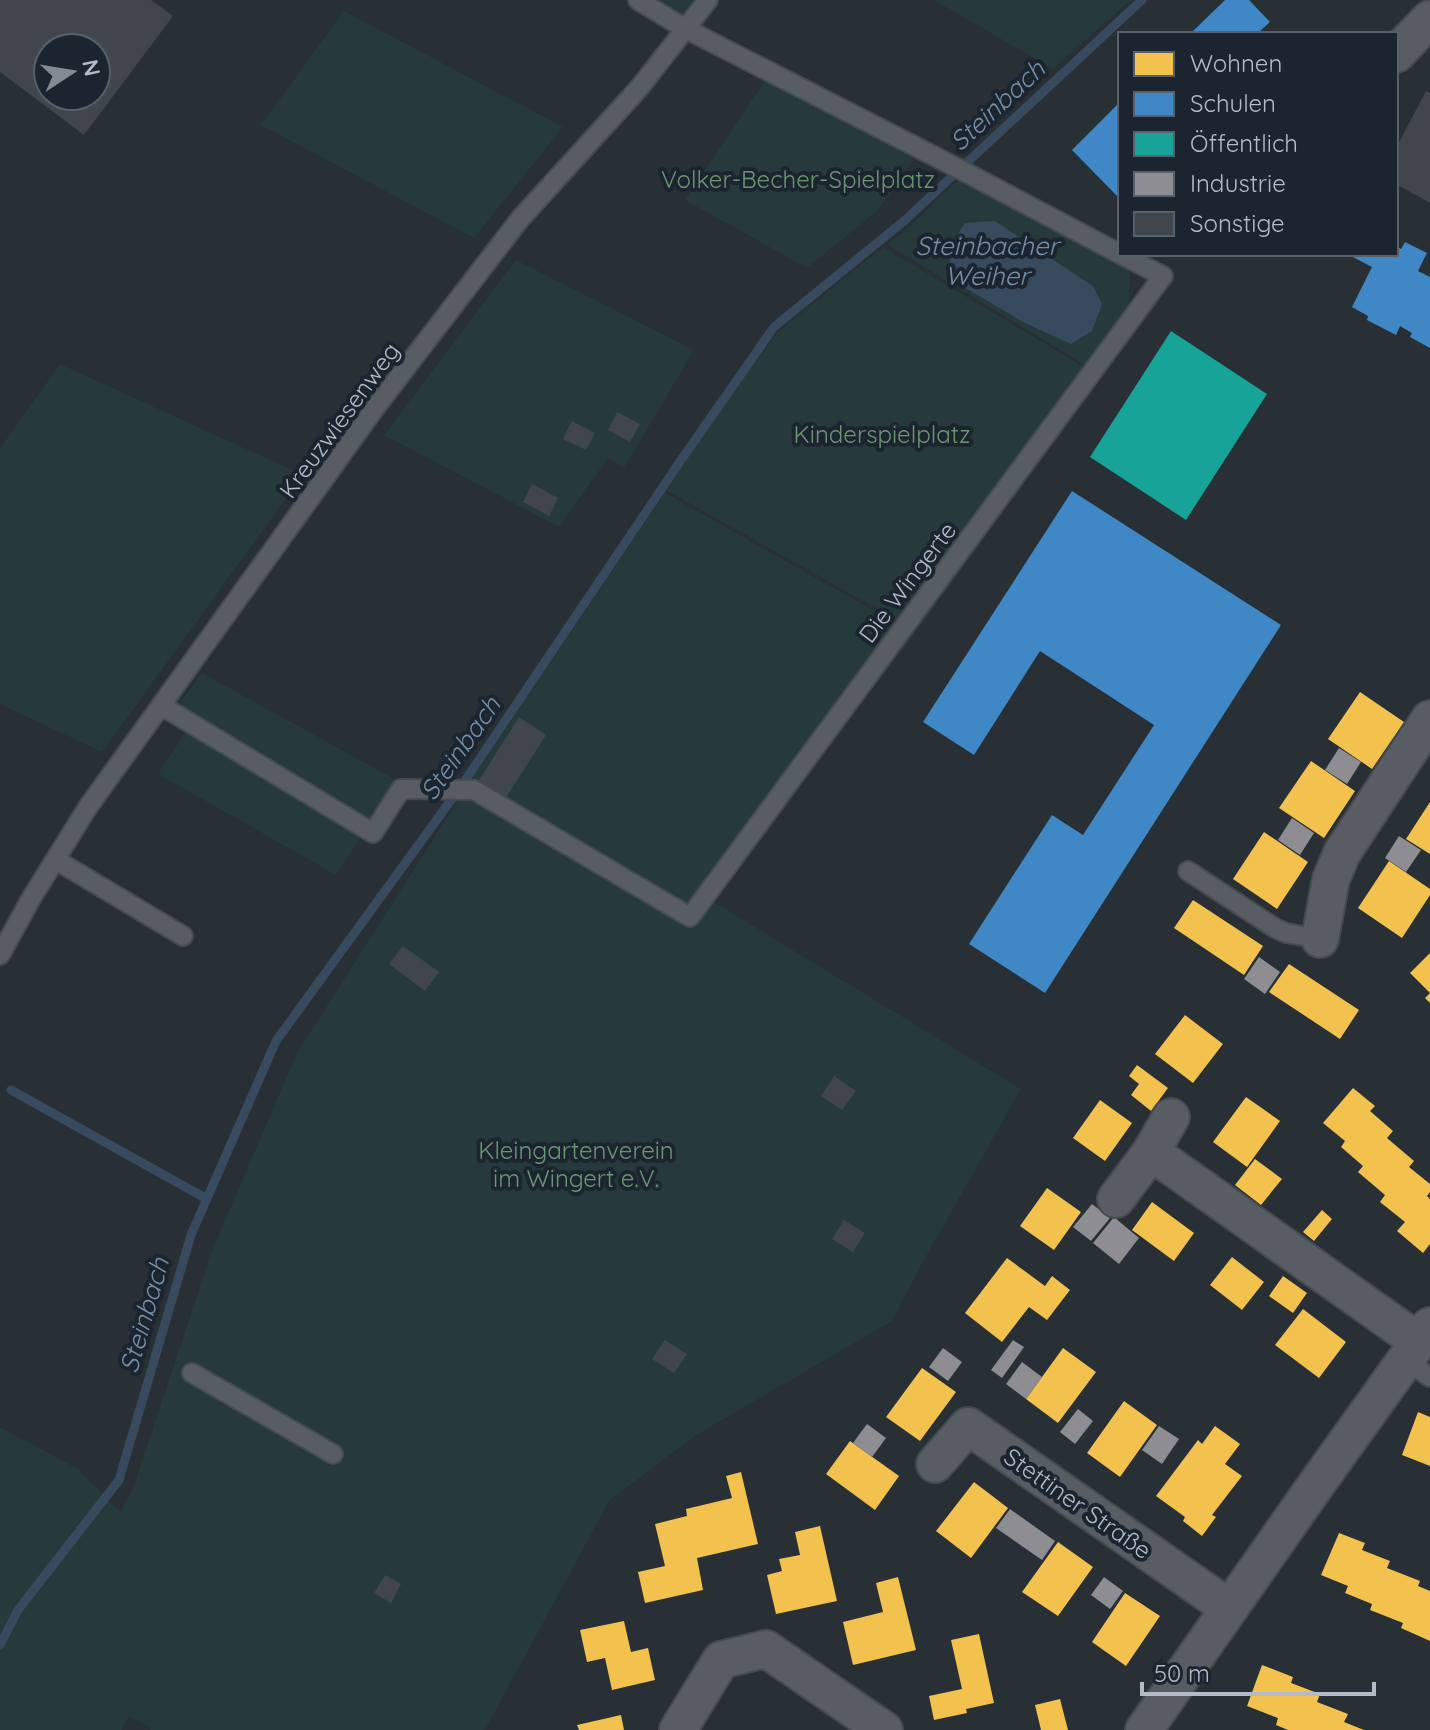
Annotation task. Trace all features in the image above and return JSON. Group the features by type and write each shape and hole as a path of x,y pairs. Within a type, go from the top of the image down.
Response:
{"street":[{"path":"1398,52 1430,19"},
{"path":"1320,939 1331,879 1342,853 1430,719"},
{"path":"1116,1199 1151,1152 1171,1117"},
{"path":"1144,1730 1229,1608 1421,1352 1151,1152"},
{"name":"Stettiner Straße","path":"935,1464 968,1426 1229,1608"},
{"path":"678,1730 721,1660 766,1649 884,1730"}],"lane":[{"path":"638,0 684,28 1118,253"},
{"name":"Kreuzwiesenweg","path":"0,955 88,807 375,408 520,219 640,87 708,0"},
{"name":"Die Wingerte","path":"162,706 373,833 401,789 474,790 690,917 1163,276 1124,256"},
{"path":"56,860 183,936"},
{"path":"1188,871 1275,928 1320,939"},
{"path":"192,1373 333,1454"}],"green space":[{"path":"654,0 704,0 688,20"},
{"path":"934,0 1131,0 1053,69"},
{"path":"344,11 563,127 474,238 261,125"},
{"name":"Volker-Becher-Spielplatz","path":"766,79 914,159 878,210 807,268 685,200"},
{"path":"958,180 1130,264 1129,303 1086,366 887,244"},
{"name":"Kinderspielplatz","path":"883,247 1101,377 917,631 666,490 717,413 778,332"},
{"path":"516,260 694,350 624,468 608,458 559,527 384,435"},
{"path":"60,364 303,475 102,752 0,704 0,448"},
{"name":"Kleingartenverein im Wingert e.V.","path":"665,493 915,634 709,899 1021,1089 892,1321 693,1437 609,1501 485,1730 150,1730 151,1727 128,1717 122,1730 0,1730 0,1427 78,1469 120,1512 134,1486 213,1248 297,1053 466,788"},
{"path":"202,673 398,781 336,875 158,774 191,724 173,712"}],"water":[{"name":"Steinbacher Weiher","path":"995,221 1093,286 1102,304 1092,331 1071,344 1023,322 952,280 948,249 965,223"}],"building: Wohnen":[{"path":"1360,692 1404,722 1372,769 1328,739"},
{"path":"1311,761 1355,791 1324,838 1279,808"},
{"path":"1430,802 1430,854 1406,839"},
{"path":"1264,832 1308,862 1277,909 1233,879"},
{"path":"1389,861 1430,889 1430,895 1402,938 1358,908"},
{"path":"1193,900 1263,946 1244,975 1174,928"},
{"path":"1430,953 1430,993 1410,973"},
{"path":"1289,964 1359,1010 1340,1039 1269,992"},
{"path":"1185,1015 1223,1044 1193,1083 1155,1054"},
{"path":"1137,1065 1168,1088 1151,1111 1131,1095 1139,1084 1129,1076"},
{"path":"1353,1088 1375,1106 1370,1111 1393,1131 1387,1138 1414,1161 1409,1167 1430,1184 1427,1196 1430,1199 1430,1244 1423,1253 1397,1231 1405,1222 1380,1202 1385,1195 1358,1172 1363,1166 1341,1147 1345,1141 1323,1123"},
{"path":"1246,1097 1280,1121 1247,1167 1213,1142"},
{"path":"1100,1100 1132,1123 1105,1161 1073,1138"},
{"path":"1255,1159 1282,1179 1261,1205 1235,1185"},
{"path":"1047,1188 1081,1212 1054,1250 1020,1226"},
{"path":"1152,1202 1194,1233 1174,1261 1132,1230"},
{"path":"1322,1210 1332,1219 1314,1241 1303,1232"},
{"path":"1232,1257 1264,1282 1242,1310 1210,1285"},
{"path":"1007,1258 1045,1286 1052,1276 1070,1290 1047,1320 1029,1307 1002,1342 965,1313"},
{"path":"1283,1276 1307,1293 1293,1313 1269,1296"},
{"path":"1303,1309 1346,1342 1319,1378 1275,1345"},
{"path":"1063,1348 1096,1372 1058,1423 1026,1399"},
{"path":"922,1368 956,1392 920,1441 886,1417"},
{"path":"1124,1401 1157,1425 1120,1477 1087,1453"},
{"path":"1418,1412 1430,1417 1430,1466 1402,1455"},
{"path":"1215,1426 1240,1444 1225,1464 1242,1476 1212,1515 1216,1517 1202,1536 1183,1521 1185,1517 1156,1496 1198,1440 1202,1444"},
{"path":"850,1441 899,1476 875,1510 826,1474"},
{"path":"741,1472 758,1544 697,1558 703,1590 645,1603 638,1572 665,1566 655,1524 687,1516 686,1509 732,1498 726,1476"},
{"path":"974,1482 1008,1508 971,1558 936,1531"},
{"path":"820,1526 837,1601 776,1614 767,1575 782,1571 779,1559 800,1555 795,1532"},
{"path":"1339,1533 1365,1543 1362,1550 1390,1561 1387,1568 1420,1581 1418,1586 1430,1591 1430,1641 1401,1628 1403,1623 1370,1610 1372,1604 1345,1593 1348,1586 1321,1575"},
{"path":"1058,1542 1093,1567 1058,1616 1022,1592"},
{"path":"898,1577 916,1650 853,1665 843,1622 883,1612 876,1583"},
{"path":"1125,1593 1160,1616 1126,1666 1092,1642"},
{"path":"624,1621 631,1652 648,1648 655,1680 612,1690 605,1658 587,1662 580,1630"},
{"path":"979,1634 994,1703 934,1720 929,1696 962,1689 951,1640"},
{"path":"1262,1665 1293,1677 1291,1683 1320,1694 1317,1702 1348,1714 1344,1722 1364,1730 1288,1730 1276,1725 1278,1718 1247,1706"},
{"path":"1060,1699 1068,1730 1041,1730 1035,1705"},
{"path":"621,1715 624,1730 579,1730 577,1725"}],"building: Schulen":[{"path":"1225,0 1249,0 1270,22 1261,32 1192,32"},
{"path":"1118,104 1118,197 1072,150"},
{"path":"1405,242 1427,253 1418,271 1430,277 1430,348 1410,337 1412,333 1400,326 1396,335 1367,320 1368,316 1352,307 1372,267 1351,256 1398,256 1398,247 1401,249"},
{"path":"1072,491 1281,625 1045,993 969,944 1052,815 1083,835 1154,725 1040,651 974,755 923,722"}],"building: Öffentlich":[{"path":"1171,331 1267,394 1186,520 1090,457"}],"building: Industrie":[{"path":"1339,748 1361,762 1347,784 1325,770"},
{"path":"1292,818 1314,833 1300,855 1278,840"},
{"path":"1399,836 1421,850 1406,872 1385,858"},
{"path":"1259,957 1280,972 1265,994 1244,979"},
{"path":"1092,1204 1110,1218 1091,1241 1073,1227"},
{"path":"1114,1217 1139,1238 1119,1264 1093,1243"},
{"path":"1013,1340 1024,1347 1002,1378 991,1370"},
{"path":"943,1348 962,1362 948,1381 929,1367"},
{"path":"1022,1362 1042,1377 1026,1399 1006,1384"},
{"path":"1078,1409 1093,1421 1075,1444 1060,1432"},
{"path":"867,1424 886,1438 872,1457 853,1443"},
{"path":"1159,1426 1179,1439 1162,1464 1142,1450"},
{"path":"1010,1509 1055,1541 1042,1560 996,1528"},
{"path":"1104,1577 1123,1591 1110,1609 1091,1595"}],"building: Sonstige":[{"path":"0,0 151,0 173,16 112,98 112,32 32,32 32,96 0,72"},
{"path":"1426,91 1430,93 1430,203 1398,185 1398,144"},
{"path":"53,112 101,112 84,135"},
{"path":"617,412 640,424 630,442 608,430"},
{"path":"572,421 595,433 586,450 563,439"},
{"path":"532,484 558,498 549,516 523,502"},
{"path":"519,717 546,735 505,799 478,782"},
{"path":"403,946 439,972 425,991 389,964"},
{"path":"834,1076 856,1091 842,1110 821,1096"},
{"path":"844,1220 865,1233 853,1252 832,1239"},
{"path":"665,1340 687,1354 674,1373 652,1359"},
{"path":"385,1575 401,1584 391,1603 374,1593"}],"waterway":[{"name":"Steinbach","path":"0,1645 18,1610 119,1480 191,1235 276,1041 462,785 774,327 904,221 1142,0"},
{"path":"11,1090 207,1199"}]}
